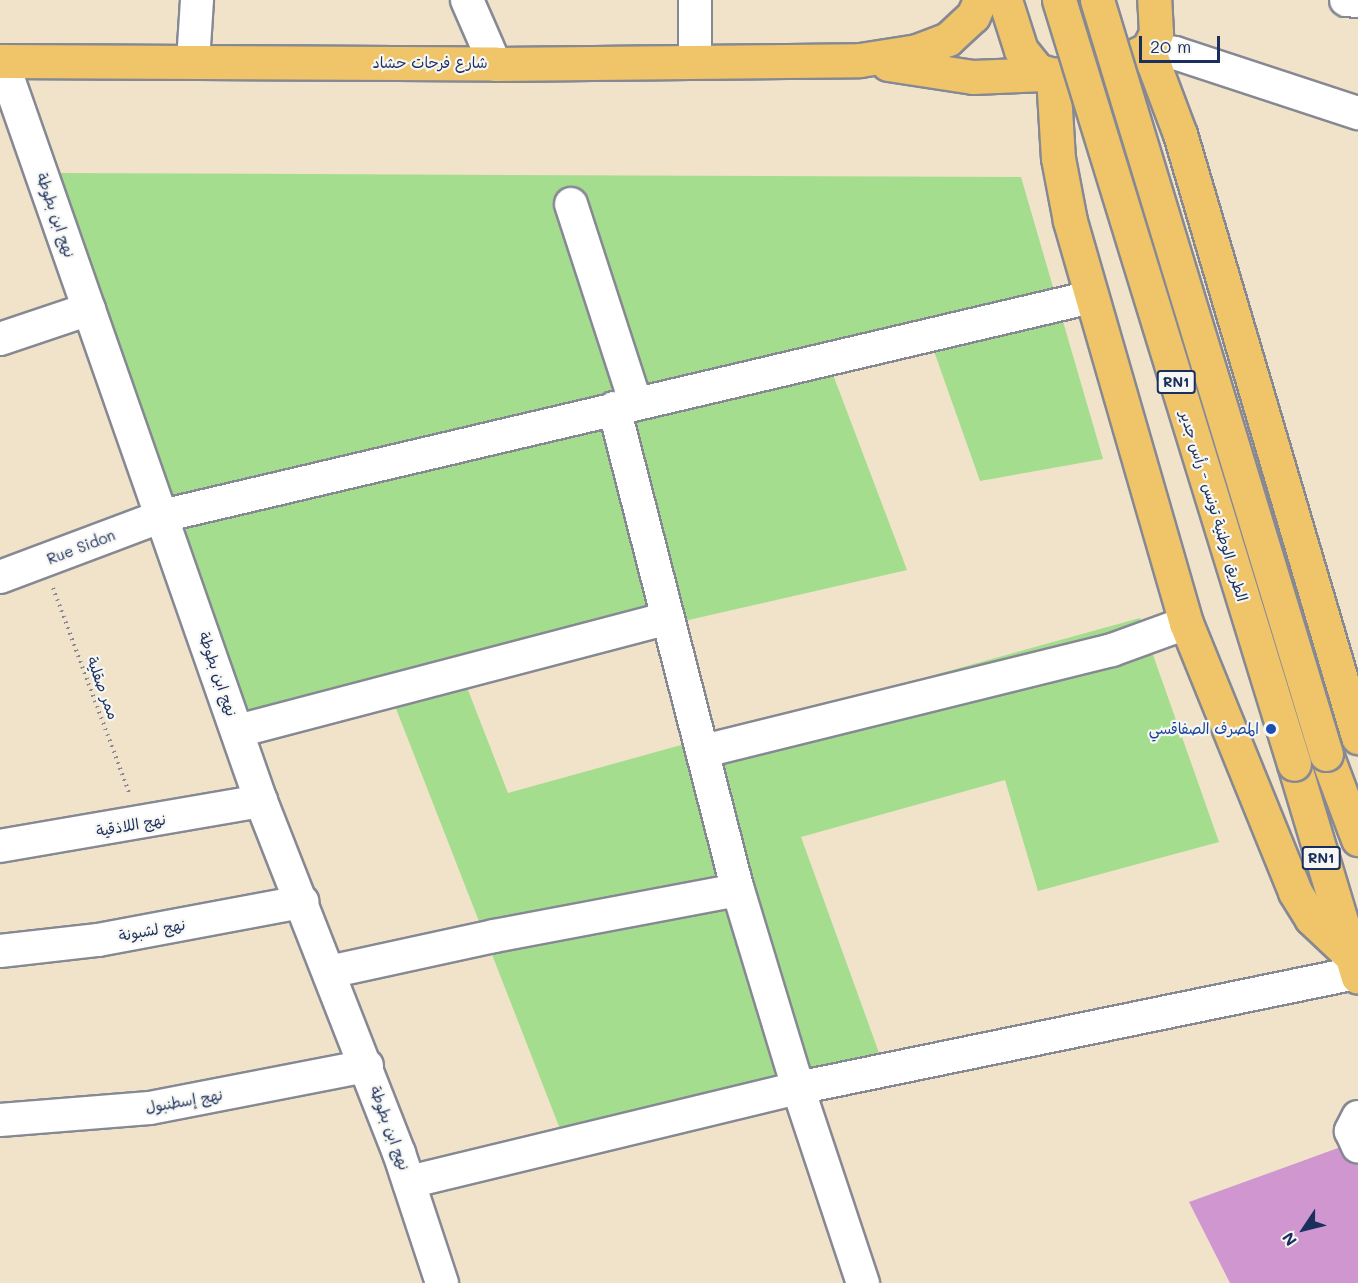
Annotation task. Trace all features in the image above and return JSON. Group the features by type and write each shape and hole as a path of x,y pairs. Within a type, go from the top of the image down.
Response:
{"main road":[{"path":"860,60 917,51 942,43 960,30 980,0"},
{"path":"1005,0 1021,50 1048,75 1059,158 1091,297 1186,623 1295,892 1311,918 1354,967"},
{"name":"الطريق الوطنية تونس - رأس جدير","path":"1059,0 1294,764 1354,967"},
{"name":"RN1","path":"1097,0 1326,754 1358,839"},
{"path":"860,60 973,77 1048,75 1121,65 1148,49 1156,33 1154,0"},
{"path":"1148,49 1180,134 1358,737"},
{"name":"شارع فرحات حشاد","path":"1,61 495,64 860,60"}],"street":[{"path":"192,62 197,0"},
{"path":"467,0 495,64"},
{"path":"695,0 695,62"},
{"path":"1346,0 1358,2"},
{"path":"1148,49 1184,55 1358,113"},
{"name":"نهج ابن بطوطة","path":"1,61 261,801 367,1066 409,1182 442,1283"},
{"path":"571,204 625,406 666,619 704,751 738,890 798,1088 863,1283"},
{"name":"Rue Sidon","path":"0,577 162,516 1091,297"},
{"path":"0,339 89,309"},
{"path":"238,731 666,619"},
{"path":"704,751 1112,650 1186,623"},
{"name":"نهج اللاذقية","path":"0,846 141,824 261,801"},
{"path":"329,972 494,936 738,890"},
{"name":"نهج لشبونة","path":"0,951 98,940 302,902"},
{"path":"409,1182 798,1088 1354,967"},
{"name":"نهج إسطنبول","path":"0,1120 150,1108 367,1066"},
{"path":"1358,1117 1351,1131 1358,1148"}],"path":[{"name":"ممر صقلية","path":"43,561 141,824"}],"green space":[{"path":"48,173 1021,177 1103,459 980,481 929,337 829,364 907,570 461,672 508,793 1140,618 1219,842 1038,891 1005,780 801,837 891,1086 569,1152 388,688 243,715"}],"building":[{"path":"1349,1144 1358,1166 1358,1283 1230,1283 1189,1202"}],"place":[{"name":"المصرف الصفاقسي","path":"1271,729"}]}
